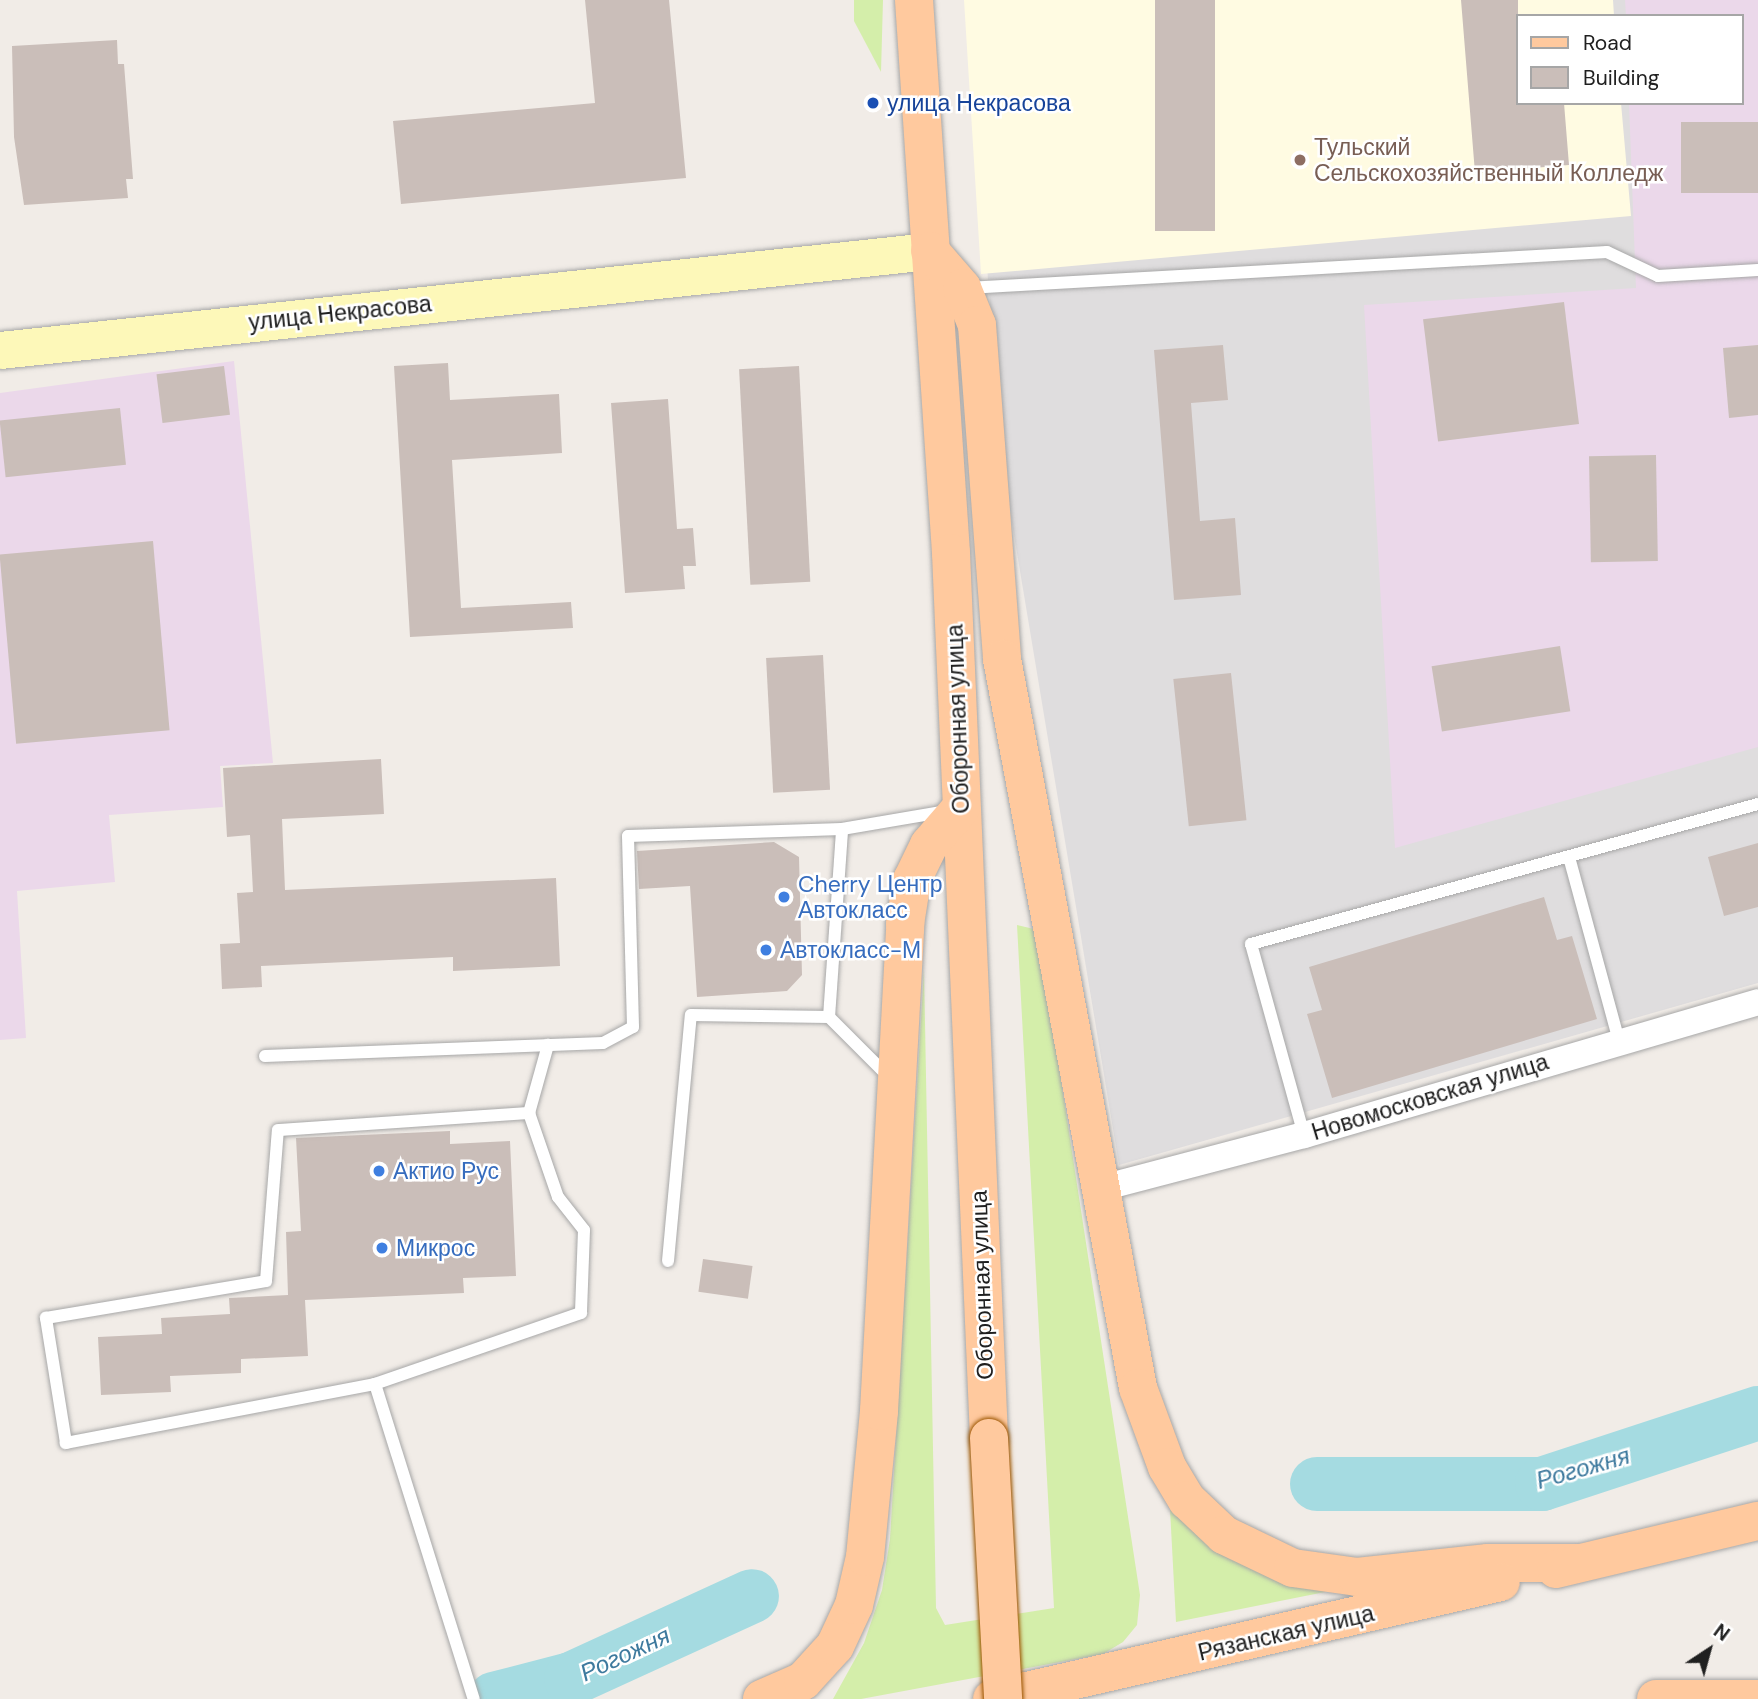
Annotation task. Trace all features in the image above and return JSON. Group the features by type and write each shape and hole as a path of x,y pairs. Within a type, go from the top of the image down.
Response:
{"main road":[{"name":"Оборонная улица","path":"914,0 930,251 947,289 951,553 961,808 1003,1699"},
{"path":"947,289 976,325 1002,659 1138,1388 1167,1467 1187,1500 1224,1535 1268,1559 1335,1575 1488,1563 1579,1563 1758,1521"},
{"path":"951,553 1002,659 960,767"},
{"path":"762,1699 803,1681 835,1646 854,1605 865,1557 879,1411 895,1082 912,880 929,845 961,808"},
{"name":"Рязанская улица","path":"992,1699 1579,1563"},
{"path":"1656,1699 1758,1699"}],"street":[{"name":"улица Некрасова","path":"0,350 930,251"},
{"name":"Новомосковская улица","path":"1102,1188 1304,1135 1758,1002"}],"lane":[{"path":"947,289 1607,252 1658,276 1758,270"},
{"path":"1304,1135 1251,944 1758,804"},
{"path":"265,1056 603,1043 634,1027 628,836 842,829 961,808"},
{"path":"830,1017 842,829"},
{"path":"1569,857 1619,1041"},
{"path":"668,1261 691,1015 830,1017 895,1082"},
{"path":"529,1113 278,1130 266,1281 46,1318 66,1443 375,1384 581,1313 584,1230 558,1196 529,1113 548,1045"},
{"path":"375,1384 472,1693"}],"shaded area":[{"name":"Тульский Сельскохозяйственный Колледж","path":"964,0 1613,0 1614,14 1516,14 1516,105 1621,105 1631,216 981,274"},
{"path":"966,0 1758,0 1758,983 1119,1165 1003,469"},
{"path":"1625,0 1758,0 1758,747 1395,848 1364,305 1636,288 1629,105 1744,105 1744,14 1626,14"},
{"path":"234,361 273,763 220,766 223,807 109,815 115,882 17,891 26,1038 0,1040 0,393"}],"green space":[{"path":"854,0 883,0 881,72 854,21"},
{"path":"1017,925 1038,930 1140,1595 1137,1625 1123,1642 1103,1654 861,1699 833,1699 864,1643 882,1590 890,1539 924,969 936,1608 945,1625 1054,1608"},
{"path":"1170,1509 1325,1590 1325,1592 1176,1622"}],"building":[{"path":"585,0 669,0 686,178 401,204 393,121 595,103"},
{"path":"1155,0 1215,0 1215,231 1155,231"},
{"path":"1461,0 1518,0 1516,105 1564,105 1569,165 1475,173"},
{"path":"117,40 118,64 124,64 133,179 126,179 128,198 24,205 14,137 12,46"},
{"path":"1681,122 1758,122 1758,193 1681,193"},
{"path":"1564,302 1579,424 1438,441 1423,319"},
{"path":"1223,345 1228,400 1191,403 1200,521 1235,518 1241,595 1174,600 1154,350"},
{"path":"1758,345 1758,415 1729,418 1723,348"},
{"path":"448,363 450,400 559,394 562,453 452,460 461,608 571,602 573,628 410,637 394,366"},
{"path":"224,366 230,415 162,423 157,374"},
{"path":"799,366 810,582 750,585 739,369"},
{"path":"668,399 677,529 693,528 696,566 683,566 685,589 625,593 611,403"},
{"path":"120,408 126,465 6,477 0,421"},
{"path":"1656,455 1658,561 1591,562 1589,456"},
{"path":"153,541 170,730 16,744 0,554"},
{"path":"1560,646 1570,711 1442,732 1432,666"},
{"path":"823,655 830,790 773,793 766,658"},
{"path":"1231,673 1246,820 1189,826 1173,679"},
{"path":"381,759 384,814 282,819 285,890 556,878 560,966 453,971 453,957 261,966 262,987 222,989 220,944 240,943 237,893 253,892 250,835 227,837 223,768"},
{"path":"774,842 799,857 802,975 787,991 697,997 690,886 639,889 637,851"},
{"path":"1758,843 1758,907 1724,916 1708,857"},
{"path":"1544,897 1557,940 1572,936 1597,1019 1332,1098 1307,1014 1322,1010 1309,967"},
{"path":"450,1131 450,1144 510,1141 516,1276 463,1278 464,1293 305,1300 308,1356 241,1359 241,1373 170,1376 171,1392 101,1395 98,1337 162,1334 161,1318 230,1314 229,1298 288,1295 286,1232 301,1231 296,1138"},
{"path":"703,1259 753,1266 748,1299 698,1292"}],"waterway":[{"name":"Рогожня","path":"1317,1484 1542,1484 1758,1413"},
{"name":"Рогожня","path":"494,1699 571,1679 752,1596"}],"place":[{"name":"улица Некрасова","path":"873,103"},
{"name":"Тульский Сельскохозяйственный Колледж","path":"1300,160"},
{"name":"Cherry Центр Автокласс","path":"784,897"},
{"name":"Автокласс-М","path":"766,950"},
{"name":"Актио Рус","path":"379,1171"},
{"name":"Микрос","path":"382,1248"}]}
